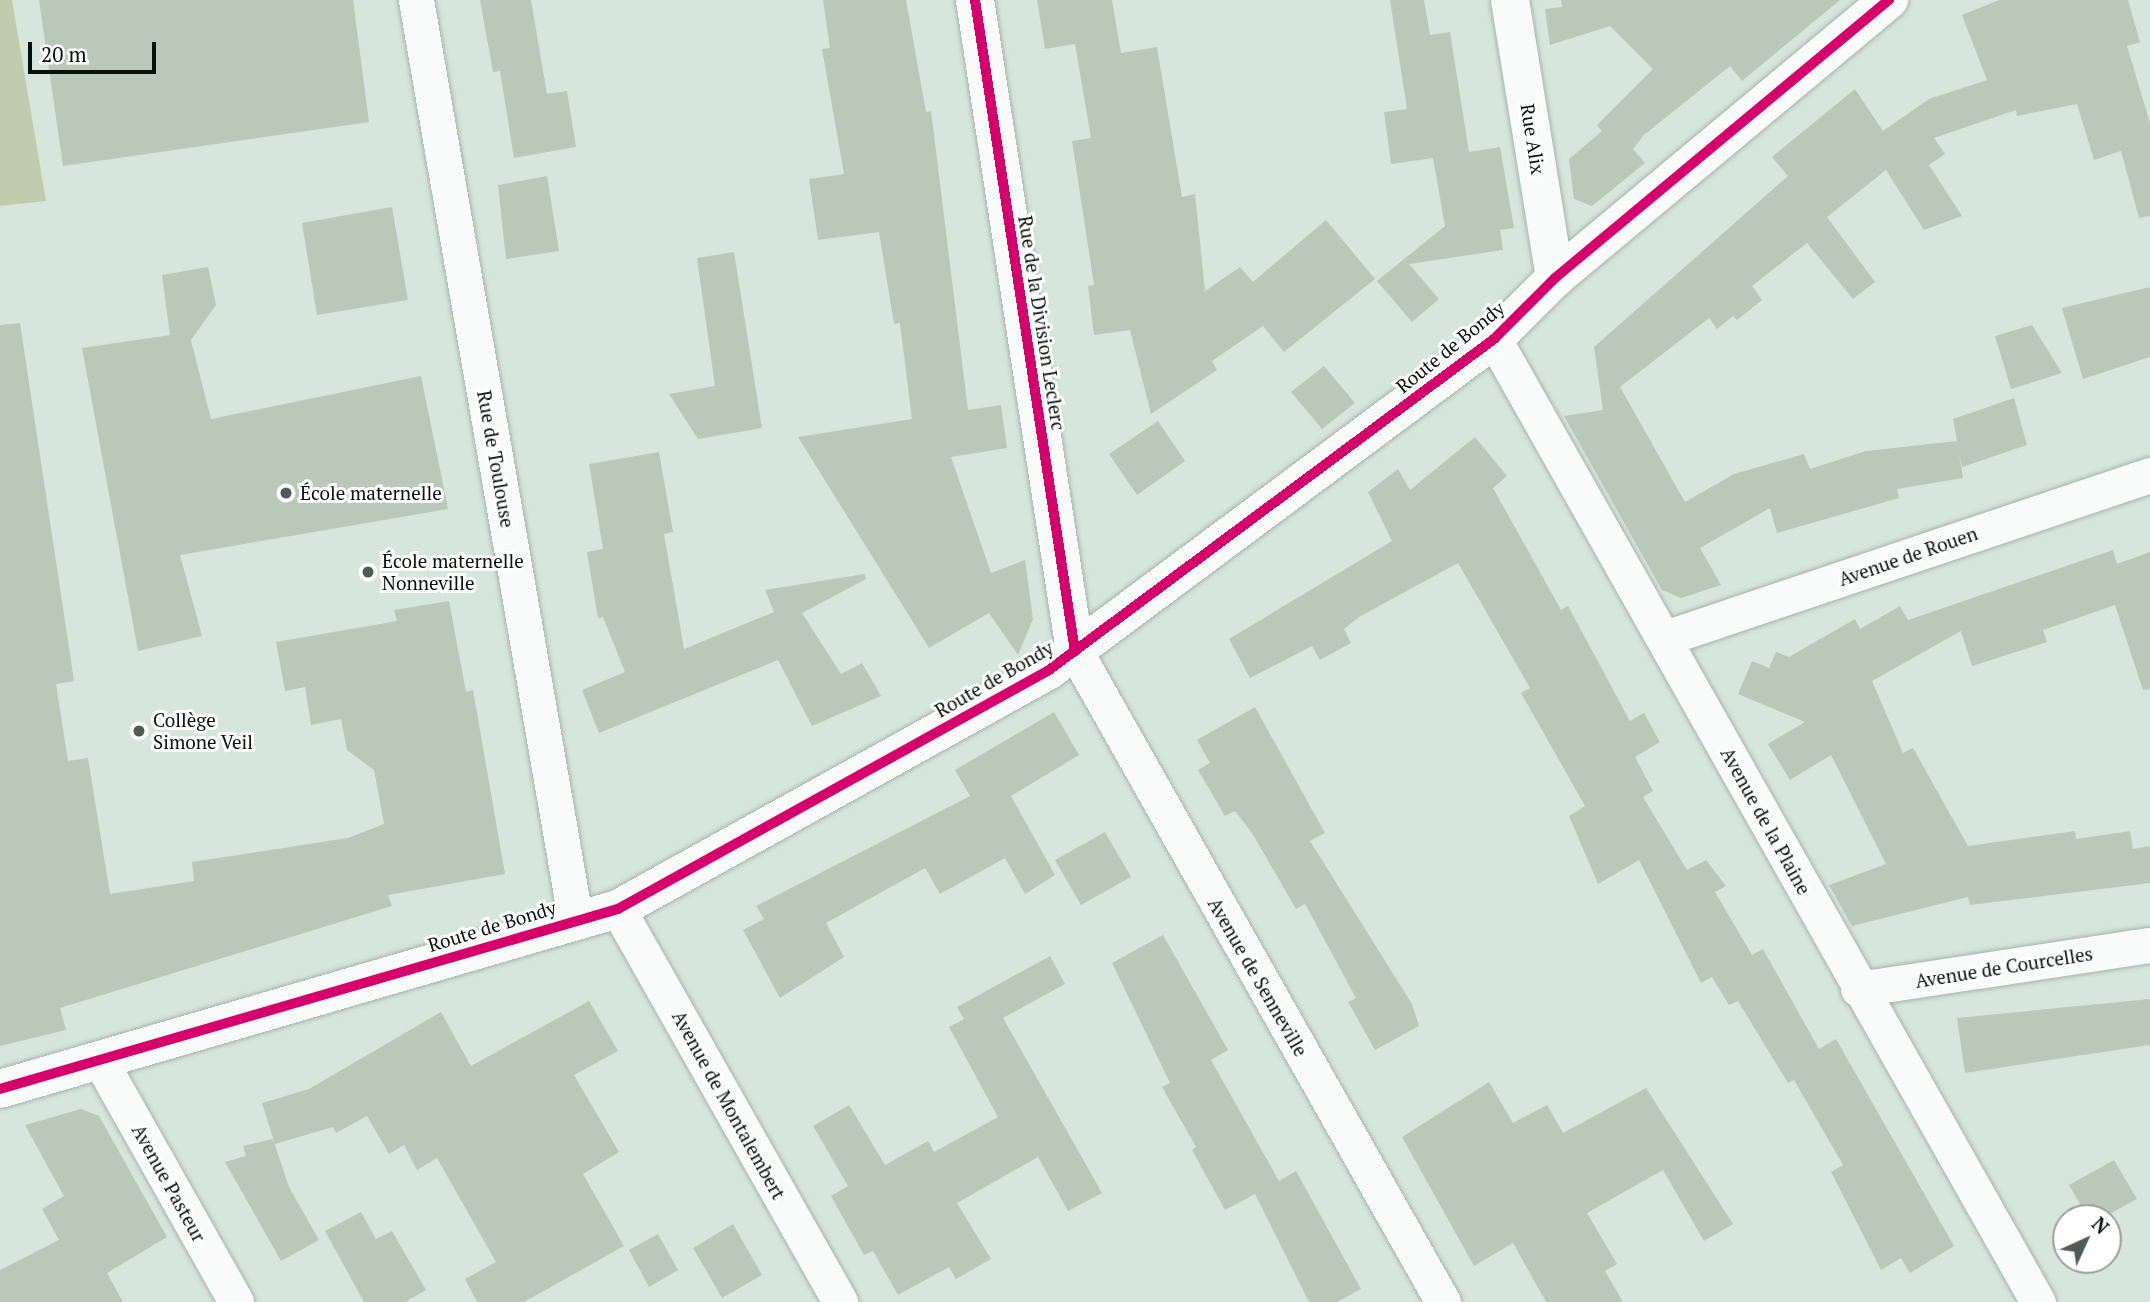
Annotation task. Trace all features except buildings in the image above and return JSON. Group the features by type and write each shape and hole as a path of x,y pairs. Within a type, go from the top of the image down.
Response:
{"street":[{"name":"Rue de Toulouse","path":"416,0 575,918"},
{"name":"Rue de la Division Leclerc","path":"975,0 1075,651"},
{"name":"Rue Alix","path":"1510,0 1555,278"},
{"name":"Route de Bondy","path":"0,1089 102,1064 575,918 618,909 1075,651 1494,340 1555,278 1889,0"},
{"name":"Avenue de la Plaine","path":"1494,340 1665,638 1858,989 2038,1302"},
{"name":"Avenue de Rouen","path":"1665,638 2150,475"},
{"name":"Avenue de Senneville","path":"1075,651 1443,1302"},
{"name":"Avenue de Montalembert","path":"618,909 839,1302"},
{"name":"Avenue de Courcelles","path":"1858,989 2150,945"},
{"name":"Avenue Pasteur","path":"102,1064 236,1302"}],"green space":[{"path":"0,0 12,0 46,201 0,206"}],"cycle path":[{"path":"975,0 1075,651"},
{"path":"0,1089 618,909 1049,670 1494,339 1555,278 1889,0"}],"place":[{"name":"École maternelle","path":"286,493"},
{"name":"École maternelle Nonneville","path":"368,572"},
{"name":"Collège Simone Veil","path":"139,731"}]}
